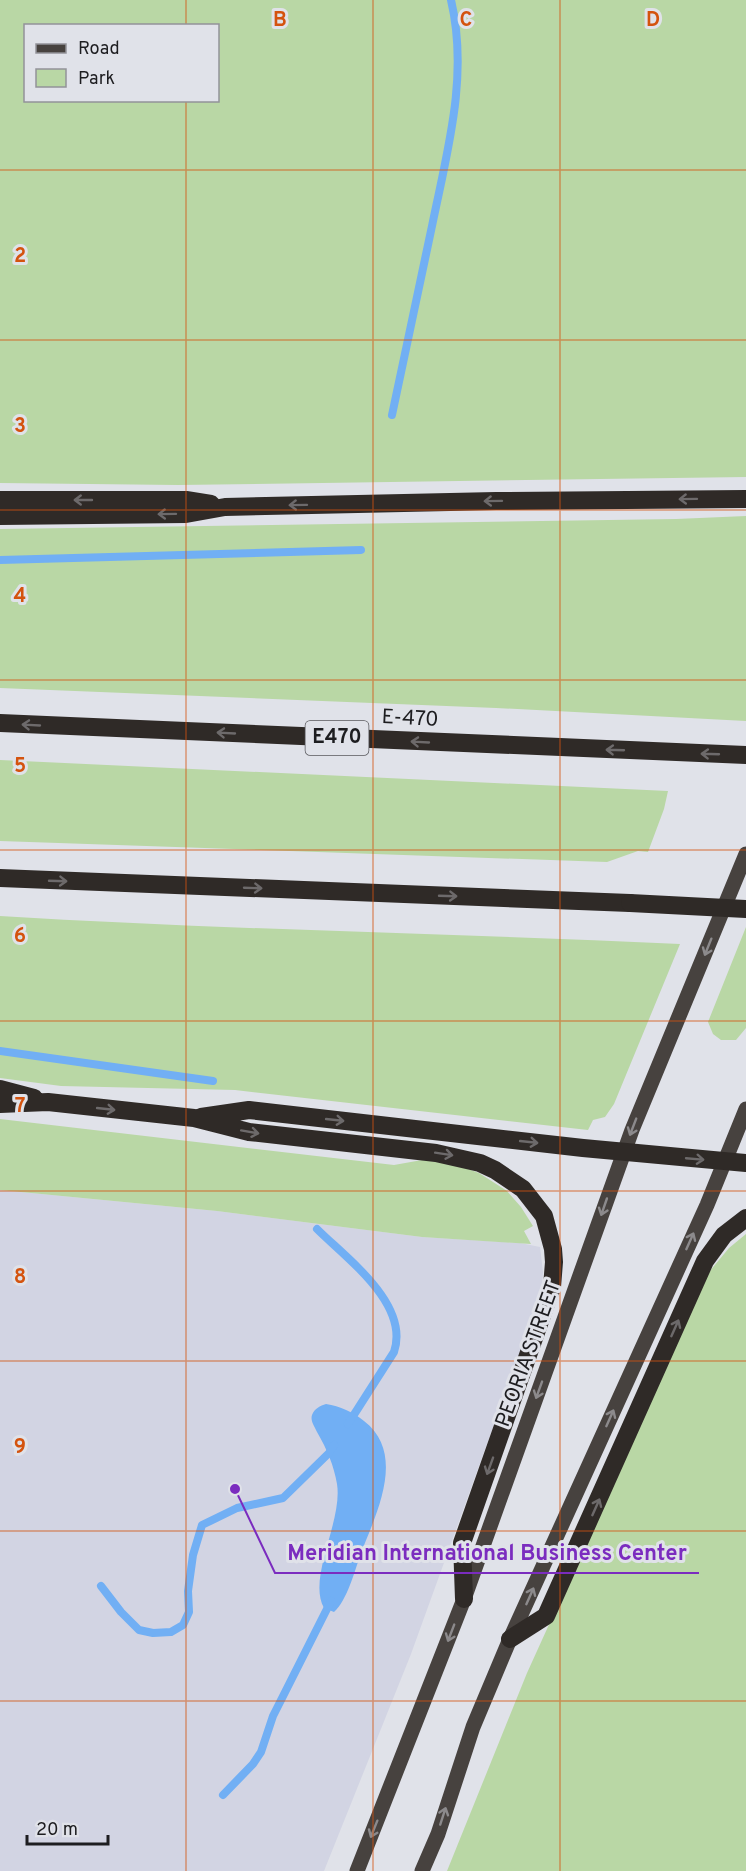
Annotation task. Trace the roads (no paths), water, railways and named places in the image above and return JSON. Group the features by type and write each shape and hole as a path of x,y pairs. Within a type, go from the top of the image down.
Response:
{"highway":[{"path":"0,516 186,514 225,507 496,501 746,499"},
{"path":"0,500 186,500 225,507"},
{"name":"E-470","path":"0,723 746,755"},
{"path":"0,878 746,909"},
{"path":"0,1089 48,1102"},
{"path":"0,1104 48,1102 194,1118 249,1132 436,1153 461,1158 495,1170 510,1179 531,1198 544,1216 553,1249 552,1287 462,1543 464,1599"},
{"path":"194,1118 249,1110 624,1152 746,1163"},
{"path":"510,1639 546,1616 705,1261 724,1235 746,1218"}],"main road":[{"name":"PEORIA STREET","path":"357,1871 464,1599 624,1152 746,854"},
{"path":"422,1871 438,1833 473,1727 510,1639 725,1161 746,1109"}],"water":[{"path":"326,1404 346,1410 364,1421 377,1435 384,1450 386,1467 380,1503 374,1521 347,1593 334,1612 324,1608 320,1596 320,1581 335,1515 337,1484 330,1458 313,1424 312,1417 316,1409"}],"waterway":[{"path":"392,415 454,114 458,57 451,0"},
{"path":"0,560 361,550"},
{"path":"0,1051 213,1081"},
{"path":"317,1229 373,1284 385,1300 393,1317 397,1334 394,1352 348,1424"},
{"path":"101,1586 121,1612 139,1630 153,1633 171,1632 183,1625 189,1612 188,1591 193,1555 202,1525 237,1508 283,1498 329,1453 334,1445"},
{"path":"223,1795 253,1764 261,1752 273,1716 331,1601"}],"place":[{"name":"Meridian International Business Center","path":"235,1489"}]}
